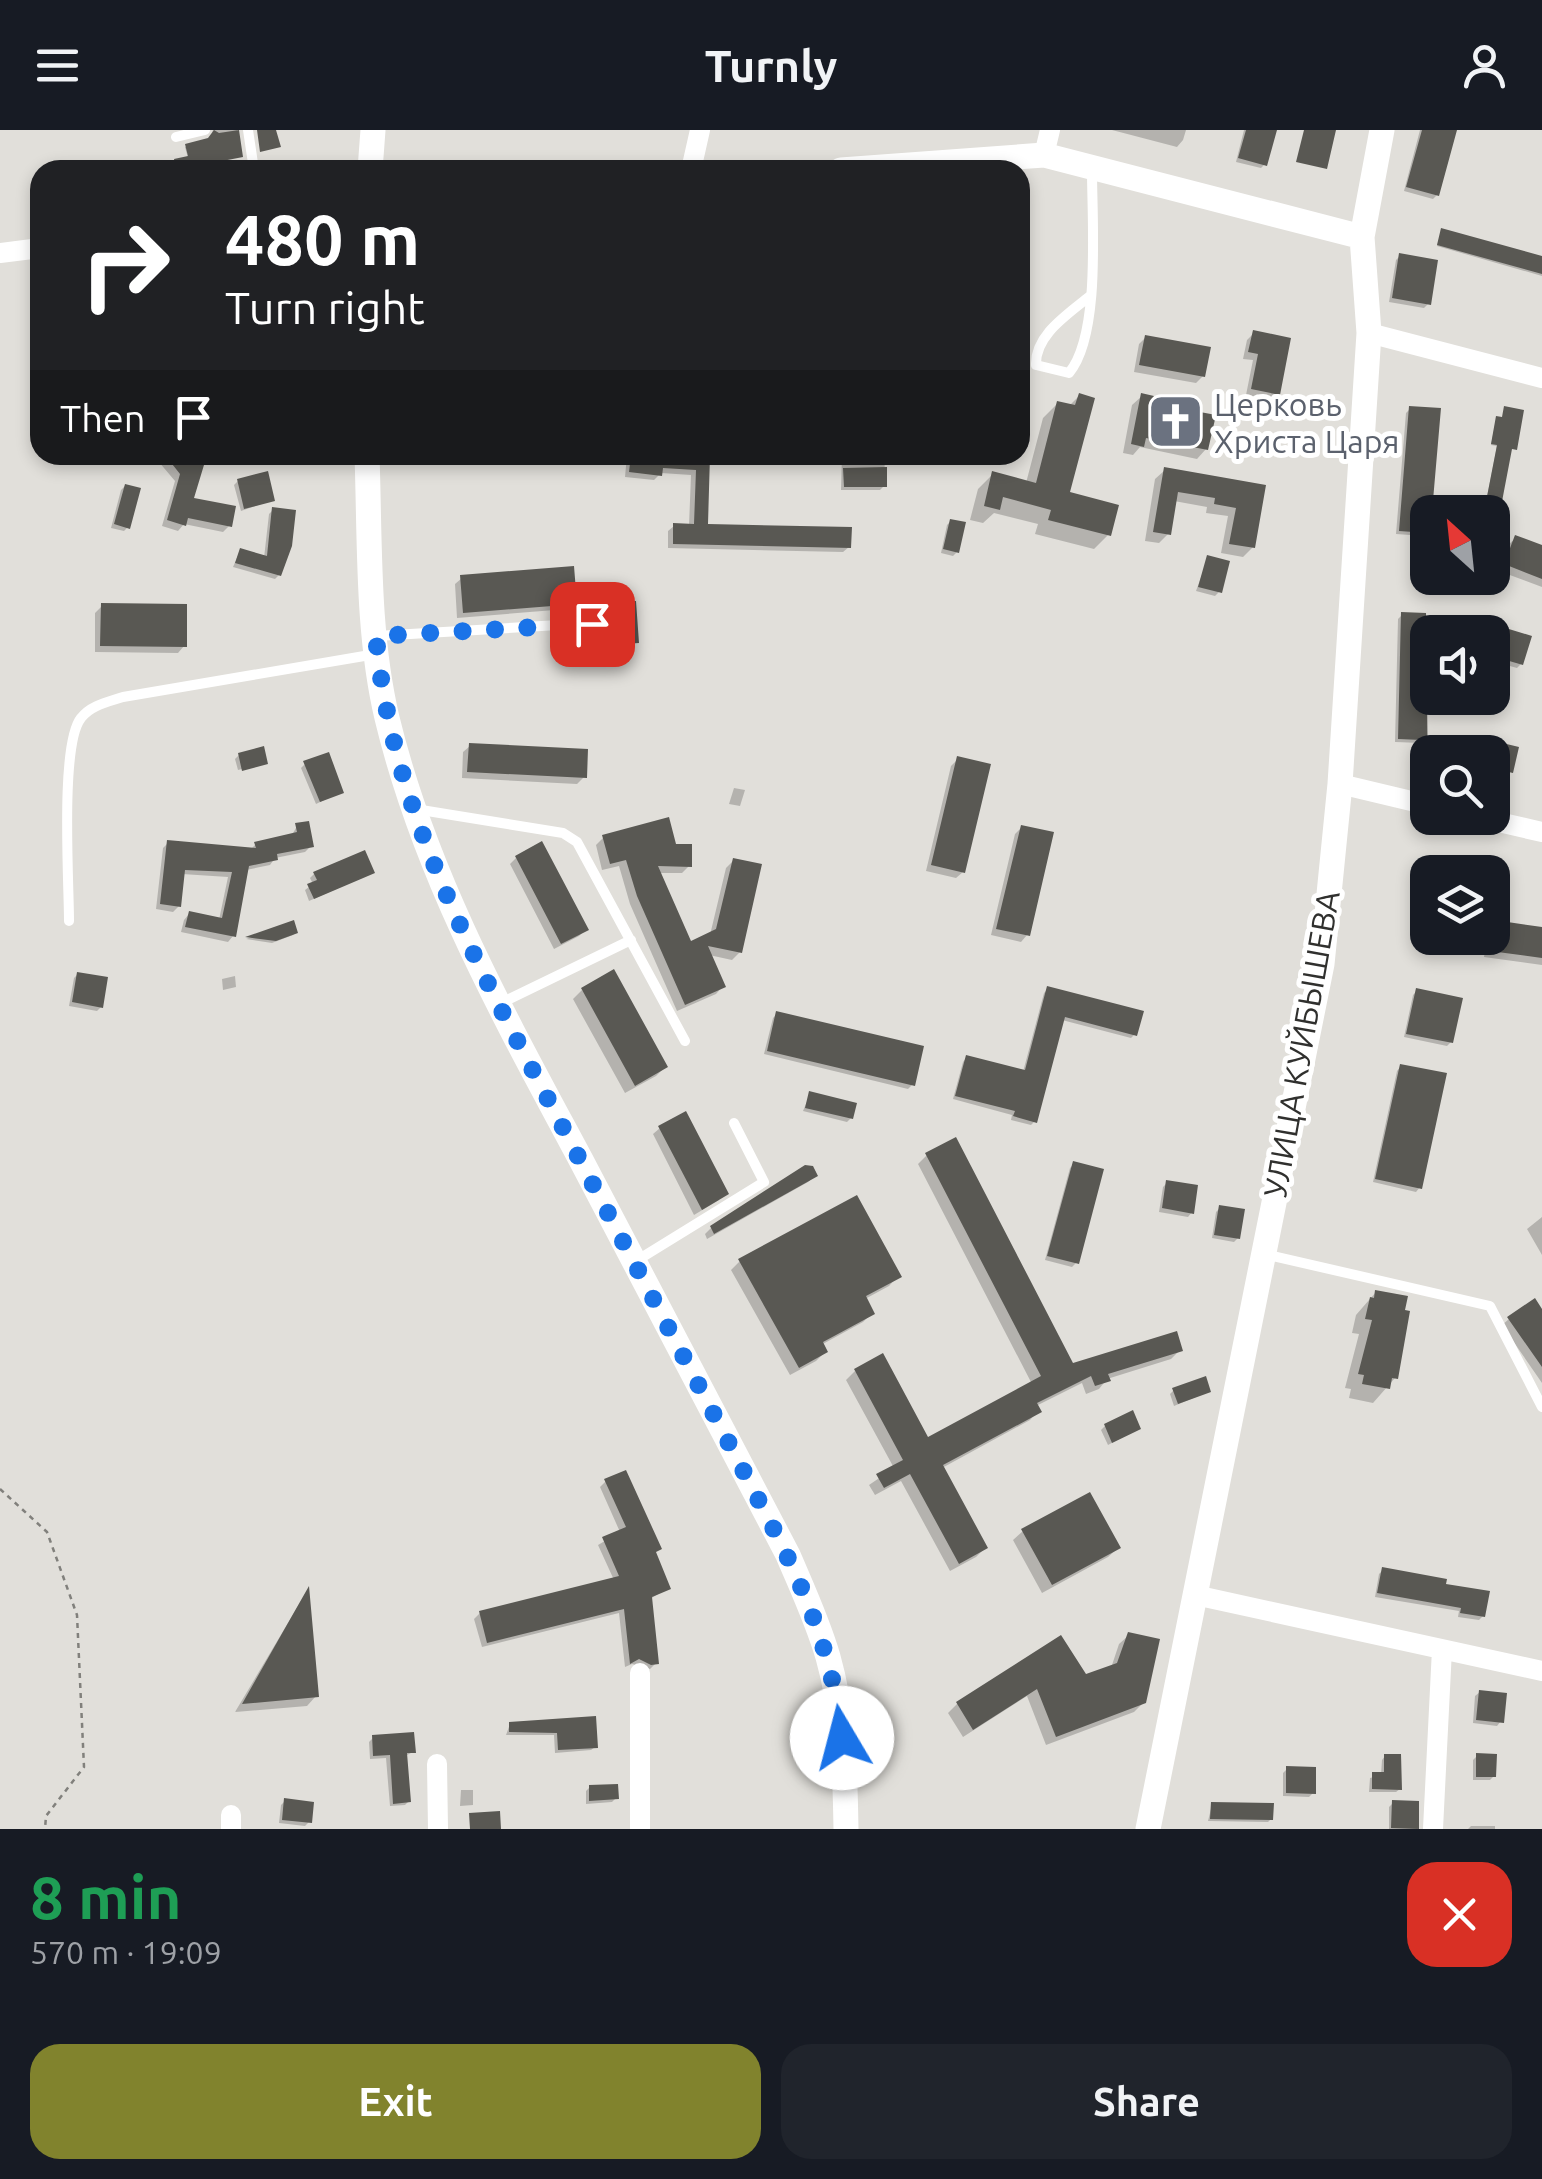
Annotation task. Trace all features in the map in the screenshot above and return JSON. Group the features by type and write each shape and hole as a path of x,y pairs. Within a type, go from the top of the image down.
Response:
{"street":[{"path":"371,160 373,130"},
{"path":"692,160 700,130"},
{"name":"УЛИЦА КУЙБЫШЕВА","path":"1148,1829 1322,964 1340,784 1370,333 1362,238 1382,130"},
{"path":"914,160 1047,142 1092,167 1362,238"},
{"path":"0,253 30,249"},
{"path":"1370,333 1542,378"},
{"path":"368,465 377,645 386,715 413,809 498,1005 788,1555 810,1605 828,1658 839,1710 846,1829"},
{"path":"1340,784 1410,801"},
{"path":"1510,825 1542,832"},
{"path":"1195,1595 1542,1671"},
{"path":"1433,1829 1442,1649"},
{"path":"640,1673 640,1829"},
{"path":"437,1764 438,1829"}],"lane":[{"path":"176,138 205,130"},
{"path":"248,130 252,160"},
{"path":"1091,295 1051,330 1036,350 1036,365 1069,374 1084,346 1091,295 1092,167"},
{"path":"69,921 69,772 78,720 91,708 123,697 377,645 592,624"},
{"path":"413,809 569,835 577,842 685,1041"},
{"path":"498,1005 631,940"},
{"path":"635,1262 764,1182 734,1123"},
{"path":"1264,1254 1490,1306 1542,1407"}],"path":[{"path":"0,1489 46,1532 77,1615 84,1767 46,1816 45,1829"}],"building":[{"path":"214,130 239,130 243,157 174,160 188,156 185,144 208,138"},
{"path":"257,130 276,130 281,147 260,152"},
{"path":"1246,130 1277,130 1267,166 1238,158"},
{"path":"1304,130 1336,130 1327,169 1296,162"},
{"path":"1422,130 1457,130 1439,196 1406,187"},
{"path":"1441,228 1542,256 1542,274 1437,245"},
{"path":"1399,253 1438,260 1431,305 1392,298"},
{"path":"1253,330 1291,338 1280,395 1251,389 1258,354 1248,352"},
{"path":"1145,335 1211,347 1205,377 1139,365"},
{"path":"1079,393 1095,398 1070,492 1119,505 1111,536 1048,520 1051,510 1003,497 1000,510 984,506 992,471 1036,483 1057,401 1075,405"},
{"name":"Церковь Христа Царя","path":"1141,393 1154,396 1152,403 1216,415 1208,450 1146,438 1144,447 1131,444"},
{"path":"1409,406 1441,408 1433,495 1410,495 1410,532 1399,531"},
{"path":"1504,406 1524,410 1503,495 1487,495 1497,445 1491,444 1496,416 1502,417"},
{"path":"173,465 204,465 194,498 236,506 232,527 188,518 186,526 167,520 180,474"},
{"path":"630,465 710,465 708,524 852,527 851,548 673,544 673,523 694,524 696,470 663,468 662,476 629,472"},
{"path":"887,467 887,487 844,487 843,468"},
{"path":"1164,467 1266,485 1255,548 1229,544 1236,508 1214,504 1215,498 1178,492 1171,535 1153,532"},
{"path":"268,471 275,501 244,509 237,479"},
{"path":"125,484 141,488 130,529 114,524"},
{"path":"272,507 296,510 292,546 281,576 235,563 240,548 267,556"},
{"path":"950,519 966,522 959,553 943,549"},
{"path":"1515,535 1542,545 1542,579 1510,566"},
{"path":"1207,555 1230,561 1222,593 1198,587"},
{"path":"574,566 577,604 463,613 460,575"},
{"path":"636,601 639,643 607,645 604,603"},
{"path":"101,603 187,604 187,647 100,646"},
{"path":"1401,612 1426,613 1410,615 1410,715 1427,715 1427,735 1398,739"},
{"path":"1510,629 1532,636 1523,665 1510,661"},
{"path":"469,743 588,749 587,778 467,772"},
{"path":"1510,745 1519,747 1513,773 1510,772"},
{"path":"264,746 268,764 242,771 238,753"},
{"path":"329,752 344,793 320,802 303,761"},
{"path":"957,756 991,764 965,873 931,865"},
{"path":"669,817 676,844 692,844 692,867 658,866 691,941 716,929 733,858 762,864 742,953 708,946 726,987 685,1005 637,896 626,860 610,864 602,835"},
{"path":"309,821 314,847 277,854 278,860 249,866 236,937 185,927 189,911 222,918 232,872 185,870 181,907 160,904 167,840 256,848 254,842 297,832 295,823"},
{"path":"1021,825 1054,832 1030,936 996,929"},
{"path":"542,841 589,930 561,944 515,856"},
{"path":"365,850 375,873 314,899 307,884 317,880 313,872"},
{"path":"294,920 298,933 276,941 245,937"},
{"path":"1510,922 1542,927 1542,958 1510,954"},
{"path":"614,969 668,1067 635,1086 581,988"},
{"path":"77,972 108,977 103,1008 72,1002"},
{"path":"1047,986 1144,1011 1137,1036 1065,1017 1037,1123 1013,1116 1015,1111 955,1096 966,1055 1025,1070"},
{"path":"1416,988 1463,998 1453,1043 1406,1034"},
{"path":"776,1011 924,1046 915,1086 767,1051"},
{"path":"1400,1064 1447,1073 1422,1189 1375,1179"},
{"path":"809,1091 857,1103 853,1119 805,1108"},
{"path":"686,1111 729,1194 702,1210 658,1126"},
{"path":"956,1137 1073,1363 1177,1331 1183,1351 1108,1374 1111,1381 1095,1386 1091,1376 1037,1403 1042,1412 943,1465 988,1548 959,1564 910,1474 884,1488 876,1474 903,1460 854,1369 883,1353 928,1437 1041,1376 925,1153"},
{"path":"1073,1161 1104,1169 1079,1264 1047,1256"},
{"path":"805,1165 813,1166 818,1176 714,1234 710,1226"},
{"path":"1166,1180 1198,1185 1194,1214 1162,1208"},
{"path":"857,1195 902,1277 866,1296 875,1314 823,1342 828,1352 799,1368 738,1259"},
{"path":"1219,1205 1245,1209 1240,1239 1214,1235"},
{"path":"1375,1290 1408,1296 1405,1310 1410,1311 1398,1379 1392,1378 1390,1389 1362,1384 1364,1375 1358,1374 1372,1320 1365,1319"},
{"path":"1535,1298 1542,1309 1542,1367 1507,1317"},
{"path":"1206,1376 1211,1392 1178,1404 1172,1388"},
{"path":"1133,1410 1141,1429 1112,1443 1104,1424"},
{"path":"626,1470 662,1549 656,1552 671,1589 652,1597 659,1664 639,1659 630,1664 624,1609 487,1643 479,1611 619,1576 602,1537 626,1527 604,1479"},
{"path":"1090,1492 1121,1548 1052,1585 1021,1529"},
{"path":"1382,1567 1490,1591 1485,1617 1460,1613 1461,1608 1377,1593"},
{"path":"309,1586 319,1697 242,1704"},
{"path":"1128,1632 1160,1639 1146,1703 1056,1737 1037,1689 973,1730 956,1702 1061,1635 1086,1674 1117,1663"},
{"path":"1479,1690 1507,1693 1504,1723 1476,1720"},
{"path":"596,1716 598,1748 558,1750 557,1733 509,1732 509,1722"},
{"path":"414,1732 416,1753 407,1753 411,1802 393,1804 390,1755 373,1756 372,1735"},
{"path":"1476,1753 1497,1754 1496,1777 1476,1777"},
{"path":"1384,1754 1401,1754 1402,1790 1372,1789 1372,1772 1384,1772"},
{"path":"1286,1766 1316,1767 1316,1794 1286,1793"},
{"path":"618,1784 619,1799 589,1801 589,1785"},
{"path":"284,1798 314,1802 312,1823 282,1820"},
{"path":"1392,1800 1419,1801 1419,1829 1391,1828"},
{"path":"1211,1802 1274,1803 1273,1820 1210,1819"},
{"path":"500,1811 501,1829 470,1829 469,1813"}],"place":[{"name":"Церковь Христа Царя","path":"1175,422"}],"route":[{"path":"592,624 376,636 386,715 429,851 498,1005 788,1555 828,1658 842,1738"}]}
